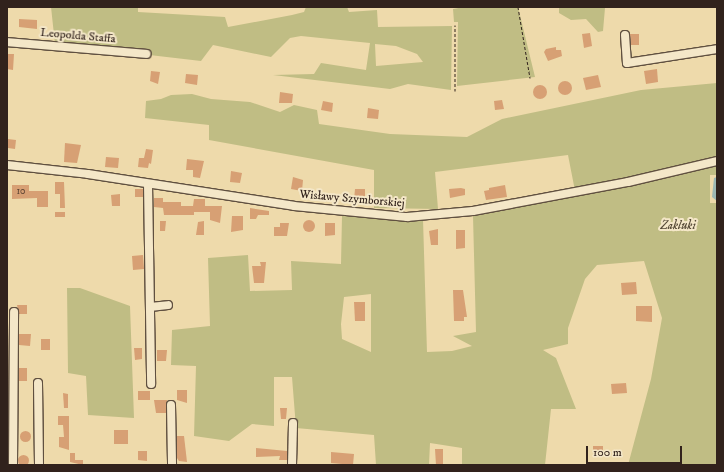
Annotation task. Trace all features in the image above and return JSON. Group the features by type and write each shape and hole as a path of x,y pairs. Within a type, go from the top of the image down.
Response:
{"street":[{"path":"625,35 627,63 717,49"},
{"name":"Leopolda Staffa","path":"7,42 146,54"},
{"name":"Wisławy Szymborskiej","path":"7,166 88,174 294,206 407,217 473,211 628,182 717,161"},
{"path":"148,184 151,384"},
{"path":"150,306 168,305"},
{"path":"13,465 14,312"},
{"path":"38,383 39,465"},
{"path":"171,405 172,465"},
{"path":"292,465 293,423"}],"path":[{"path":"518,7 530,78"},
{"path":"455,25 455,91"}],"green space":[{"path":"51,7 138,7 138,12 225,17 228,27 304,12 306,7 347,7 349,12 377,10 378,27 452,26 451,90 408,84 390,89 273,75 314,74 321,63 366,70 370,43 301,36 290,38 271,57 213,45 201,61 55,44","holes":["375,44 396,46 417,54 423,62 376,66"]},
{"path":"464,7 518,7 535,77 457,86 458,22 454,22 453,9"},
{"path":"559,7 607,7 605,8 603,31 598,32 586,19 571,20 559,13"},
{"name":"Zakluki","path":"717,83 717,175 710,175 710,203 717,203 717,465 628,465 651,379 662,318 644,261 597,265 585,279 568,328 568,344 543,350 556,358 576,409 551,409 545,465 462,465 462,448 430,443 429,465 376,465 374,435 296,428 292,377 274,377 274,426 252,424 229,441 194,436 196,366 171,365 172,330 210,326 208,258 248,255 250,291 292,290 291,261 341,264 342,216 423,219 427,352 452,351 472,346 453,336 476,332 473,216 576,196 568,155 435,172 438,209 374,208 374,170 209,140 209,125 145,118 146,101 161,99 171,95 192,94 211,99 250,102 280,112 294,105 317,110 319,124 390,134 467,137 502,119 641,90","holes":["371,294 371,352 342,339 341,324 344,297"]},
{"path":"67,288 80,288 130,306 134,418 88,415 86,376 68,373"}],"water":[{"path":"717,177 717,201 712,197 714,178"}],"building":[{"path":"19,19 37,20 37,29 19,27"},
{"path":"590,33 592,46 584,48 582,34"},
{"path":"630,34 639,34 639,45 631,45"},
{"path":"556,47 556,50 561,50 562,56 548,61 544,52 546,49"},
{"path":"7,54 14,54 13,70 7,69"},
{"path":"657,69 658,82 646,84 644,71"},
{"path":"151,71 160,72 158,84 150,81"},
{"path":"186,74 198,75 197,85 185,83"},
{"path":"598,75 601,87 586,90 583,78"},
{"path":"562,81 568,81 572,85 572,91 568,95 562,95 558,91 558,85"},
{"path":"537,85 543,85 547,89 547,95 543,99 537,99 533,95 533,89"},
{"path":"280,92 293,94 292,103 279,103"},
{"path":"502,100 504,109 495,110 494,101"},
{"path":"323,101 333,103 332,112 321,110"},
{"path":"368,108 379,110 378,119 367,118"},
{"path":"8,139 16,140 15,149 8,148"},
{"path":"65,143 81,145 77,163 64,162"},
{"path":"146,149 153,150 151,164 149,163 148,168 138,167 139,158 144,158"},
{"path":"106,157 119,158 118,168 105,167"},
{"path":"187,159 204,161 200,178 193,177 193,170 186,170"},
{"path":"231,171 242,173 240,183 230,182"},
{"path":"293,177 303,180 302,191 291,189"},
{"path":"55,182 64,182 65,208 60,208 60,194 55,194"},
{"path":"12,185 29,185 29,191 48,191 48,207 37,207 37,198 12,199"},
{"path":"505,185 507,197 486,200 484,191 489,190 489,188"},
{"path":"135,189 143,189 143,197 135,197"},
{"path":"355,189 365,189 365,201 354,200"},
{"path":"449,189 465,189 465,195 450,198"},
{"path":"120,194 120,206 112,206 111,195"},
{"path":"154,198 163,198 163,202 181,202 181,206 193,206 194,199 205,199 205,206 222,206 220,223 210,220 210,212 194,212 194,215 164,215 163,208 154,207"},
{"path":"250,208 269,211 269,215 258,215 256,219 250,219"},
{"path":"55,212 65,212 65,217 55,217"},
{"path":"232,216 243,216 243,230 231,232"},
{"path":"307,220 311,220 315,226 311,232 307,232 303,228 303,224"},
{"path":"160,221 166,221 165,231 160,231"},
{"path":"204,221 204,235 196,235 198,222"},
{"path":"280,223 289,223 287,236 274,236 274,227 280,227"},
{"path":"325,223 335,223 335,235 325,236"},
{"path":"438,229 438,245 431,245 429,231"},
{"path":"456,230 465,230 465,248 456,249"},
{"path":"143,255 144,269 133,270 132,256"},
{"path":"260,262 266,262 264,283 254,283 252,266 261,266"},
{"path":"636,282 637,294 622,295 621,283"},
{"path":"453,290 463,290 467,317 464,317 464,321 454,321"},
{"path":"354,302 365,302 365,321 355,321"},
{"path":"17,305 27,305 27,314 19,314"},
{"path":"636,306 652,306 652,322 636,321"},
{"path":"19,334 31,334 30,346 19,345"},
{"path":"41,339 50,339 50,350 41,350"},
{"path":"134,348 142,348 142,359 135,360"},
{"path":"157,350 167,350 166,361 157,361"},
{"path":"19,368 27,368 27,381 19,381"},
{"path":"626,383 627,393 612,394 611,384"},
{"path":"177,390 187,390 187,403 177,400"},
{"path":"138,391 150,391 150,400 138,400"},
{"path":"63,393 68,394 68,408 64,408"},
{"path":"154,400 167,400 166,413 156,413"},
{"path":"280,408 287,408 286,419 281,419"},
{"path":"58,416 69,416 69,450 59,447 59,437 64,437 63,425 58,425"},
{"path":"25,430 29,432 31,436 29,440 25,442 21,440 19,436 21,432"},
{"path":"114,430 128,430 128,444 114,444"},
{"path":"177,436 184,436 187,462 179,461 177,458"},
{"path":"593,446 603,446 603,454 593,454"},
{"path":"256,448 287,451 287,460 279,460 280,456 256,457"},
{"path":"435,449 443,449 443,465 436,465"},
{"path":"138,451 147,451 147,461 138,460"},
{"path":"331,452 354,454 353,465 331,463"},
{"path":"70,453 75,453 75,460 83,460 83,465 70,462"},
{"path":"21,455 25,455 27,456 27,464 21,465 18,462 18,458"}]}
